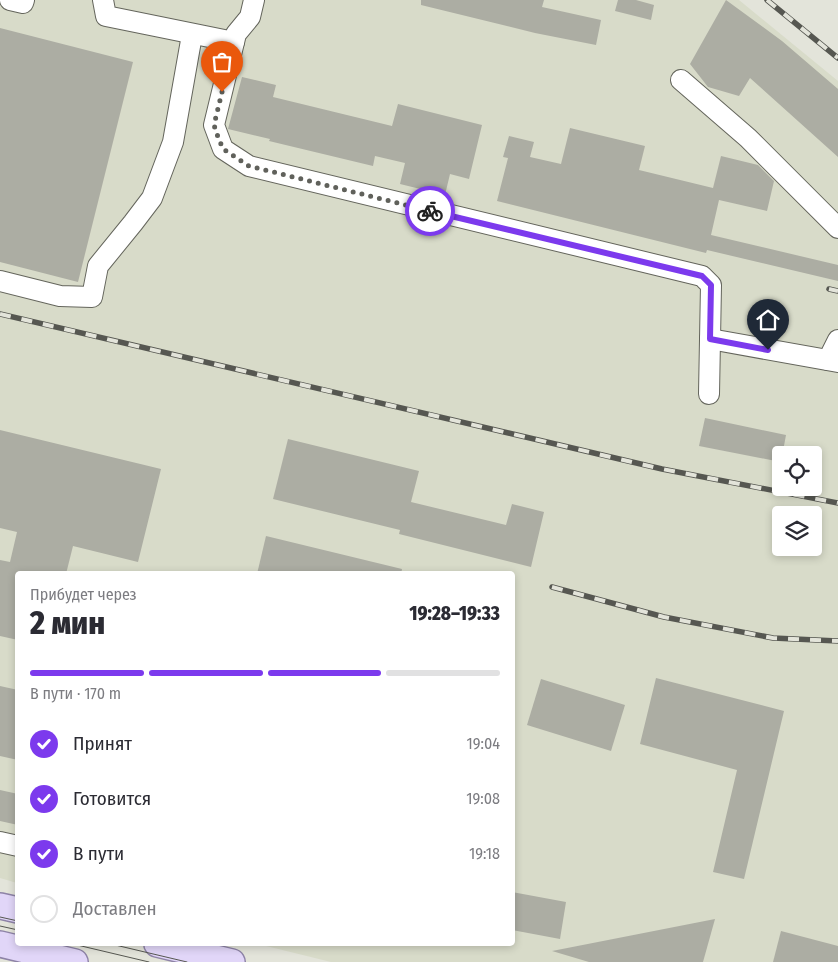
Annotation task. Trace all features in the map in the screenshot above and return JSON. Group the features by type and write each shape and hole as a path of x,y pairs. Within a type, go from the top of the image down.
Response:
{"main road":[{"path":"0,906 15,909"},
{"path":"0,944 75,962"},
{"path":"165,946 232,962"}],"lane":[{"path":"10,0 23,3 24,0"},
{"path":"103,0 106,16 192,35 234,42"},
{"path":"254,0 250,17 236,34 214,125 223,149 249,166 702,276 711,285 709,394"},
{"path":"0,281 60,296 92,297 98,266 152,198 173,142 192,35"},
{"path":"681,80 748,138 838,228"},
{"path":"710,339 833,361 838,340"},
{"path":"0,842 15,845"}],"shaded area":[{"path":"0,0 739,0 838,81 838,962 331,962 266,946 515,946 515,571 15,571 15,882 0,878"}],"building":[{"path":"421,0 544,0 542,7 601,20 596,45 535,33 421,5"},
{"path":"618,0 636,0 654,5 651,20 615,11"},
{"path":"726,0 782,41 838,89 838,157 750,78 739,96 708,87 690,64"},
{"path":"0,28 133,62 78,282 0,262"},
{"path":"242,77 276,85 273,97 392,126 398,104 482,125 469,179 450,174 445,195 400,184 405,163 375,156 373,166 228,129"},
{"path":"570,128 645,146 639,170 713,188 721,156 758,165 774,181 767,211 719,200 711,235 838,265 838,281 707,250 706,253 497,201 508,158 503,157 509,136 534,142 530,157 561,164"},
{"path":"705,418 786,435 784,446 772,446 772,460 699,446"},
{"path":"0,430 161,469 138,562 73,546 67,571 15,571 15,639 0,636 0,560 10,562 17,532 0,528"},
{"path":"288,439 419,471 411,502 506,525 512,504 544,512 531,567 399,534 400,530 273,499"},
{"path":"266,536 402,569 402,571 258,571"},
{"path":"656,678 784,711 744,879 713,872 737,770 640,744"},
{"path":"541,679 625,705 611,751 527,725"},
{"path":"0,686 15,689 15,759 0,756"},
{"path":"0,790 15,793 15,824 0,821"},
{"path":"515,893 566,902 560,939 515,931"},
{"path":"715,919 703,962 589,962 552,951"},
{"path":"781,931 838,946 838,962 773,962"}],"tram line":[{"path":"0,917 15,920"},
{"path":"0,926 15,929"},
{"path":"81,946 149,962"},
{"path":"119,946 187,962"}],"railway":[{"path":"767,0 838,58"},
{"path":"829,289 838,291"},
{"path":"0,314 662,469 838,503"},
{"path":"552,587 664,617 773,638 838,641"}],"way so far":[{"path":"222,92 214,125 218,137 223,149 249,166 430,211"}],"route":[{"path":"430,211 702,276 711,285 710,339 768,350"}]}
